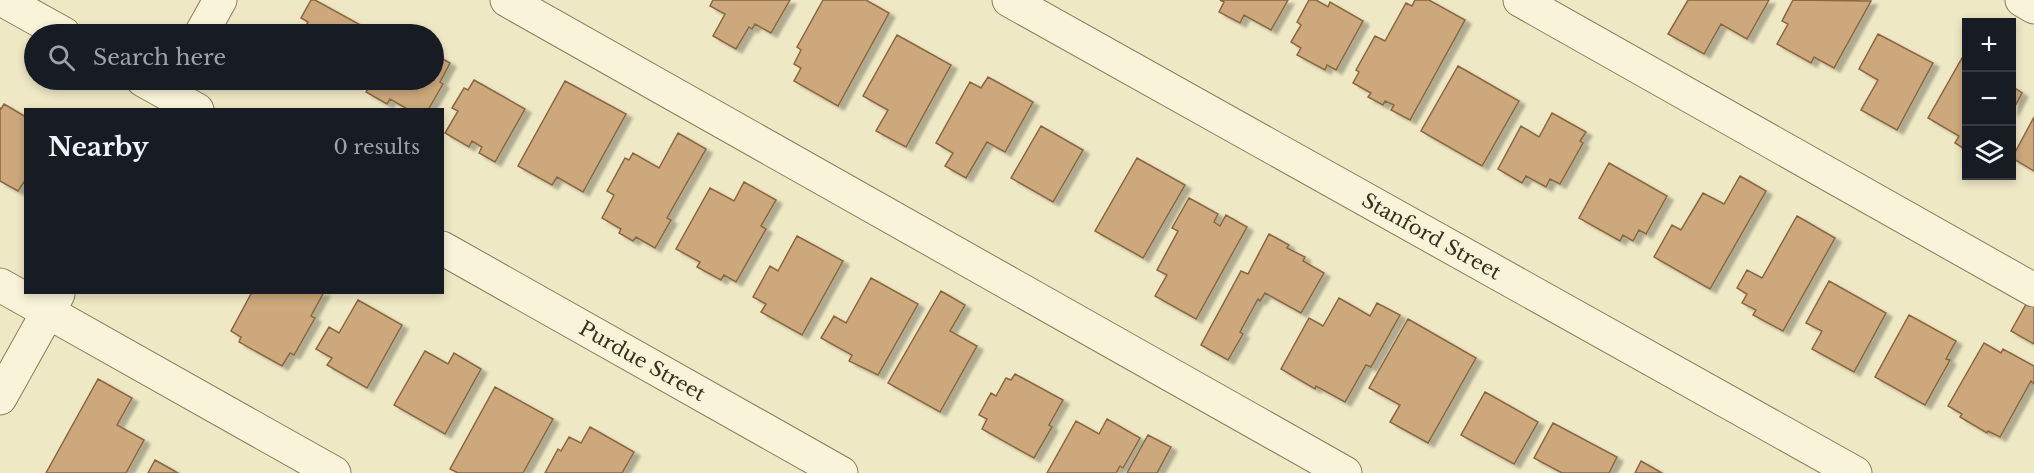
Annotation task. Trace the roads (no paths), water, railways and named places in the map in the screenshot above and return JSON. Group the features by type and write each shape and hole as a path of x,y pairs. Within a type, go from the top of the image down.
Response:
{"street":[{"path":"3,0 46,24"},
{"path":"207,24 220,0"},
{"path":"507,0 1345,473"},
{"name":"Stanford Street","path":"1009,0 1855,473"},
{"path":"1520,0 2034,290"},
{"path":"2022,0 2034,7"},
{"path":"162,90 194,108"},
{"name":"Purdue Street","path":"444,249 841,473"},
{"path":"0,285 24,293"},
{"path":"29,294 54,302 334,473"},
{"path":"0,398 54,302"}]}
